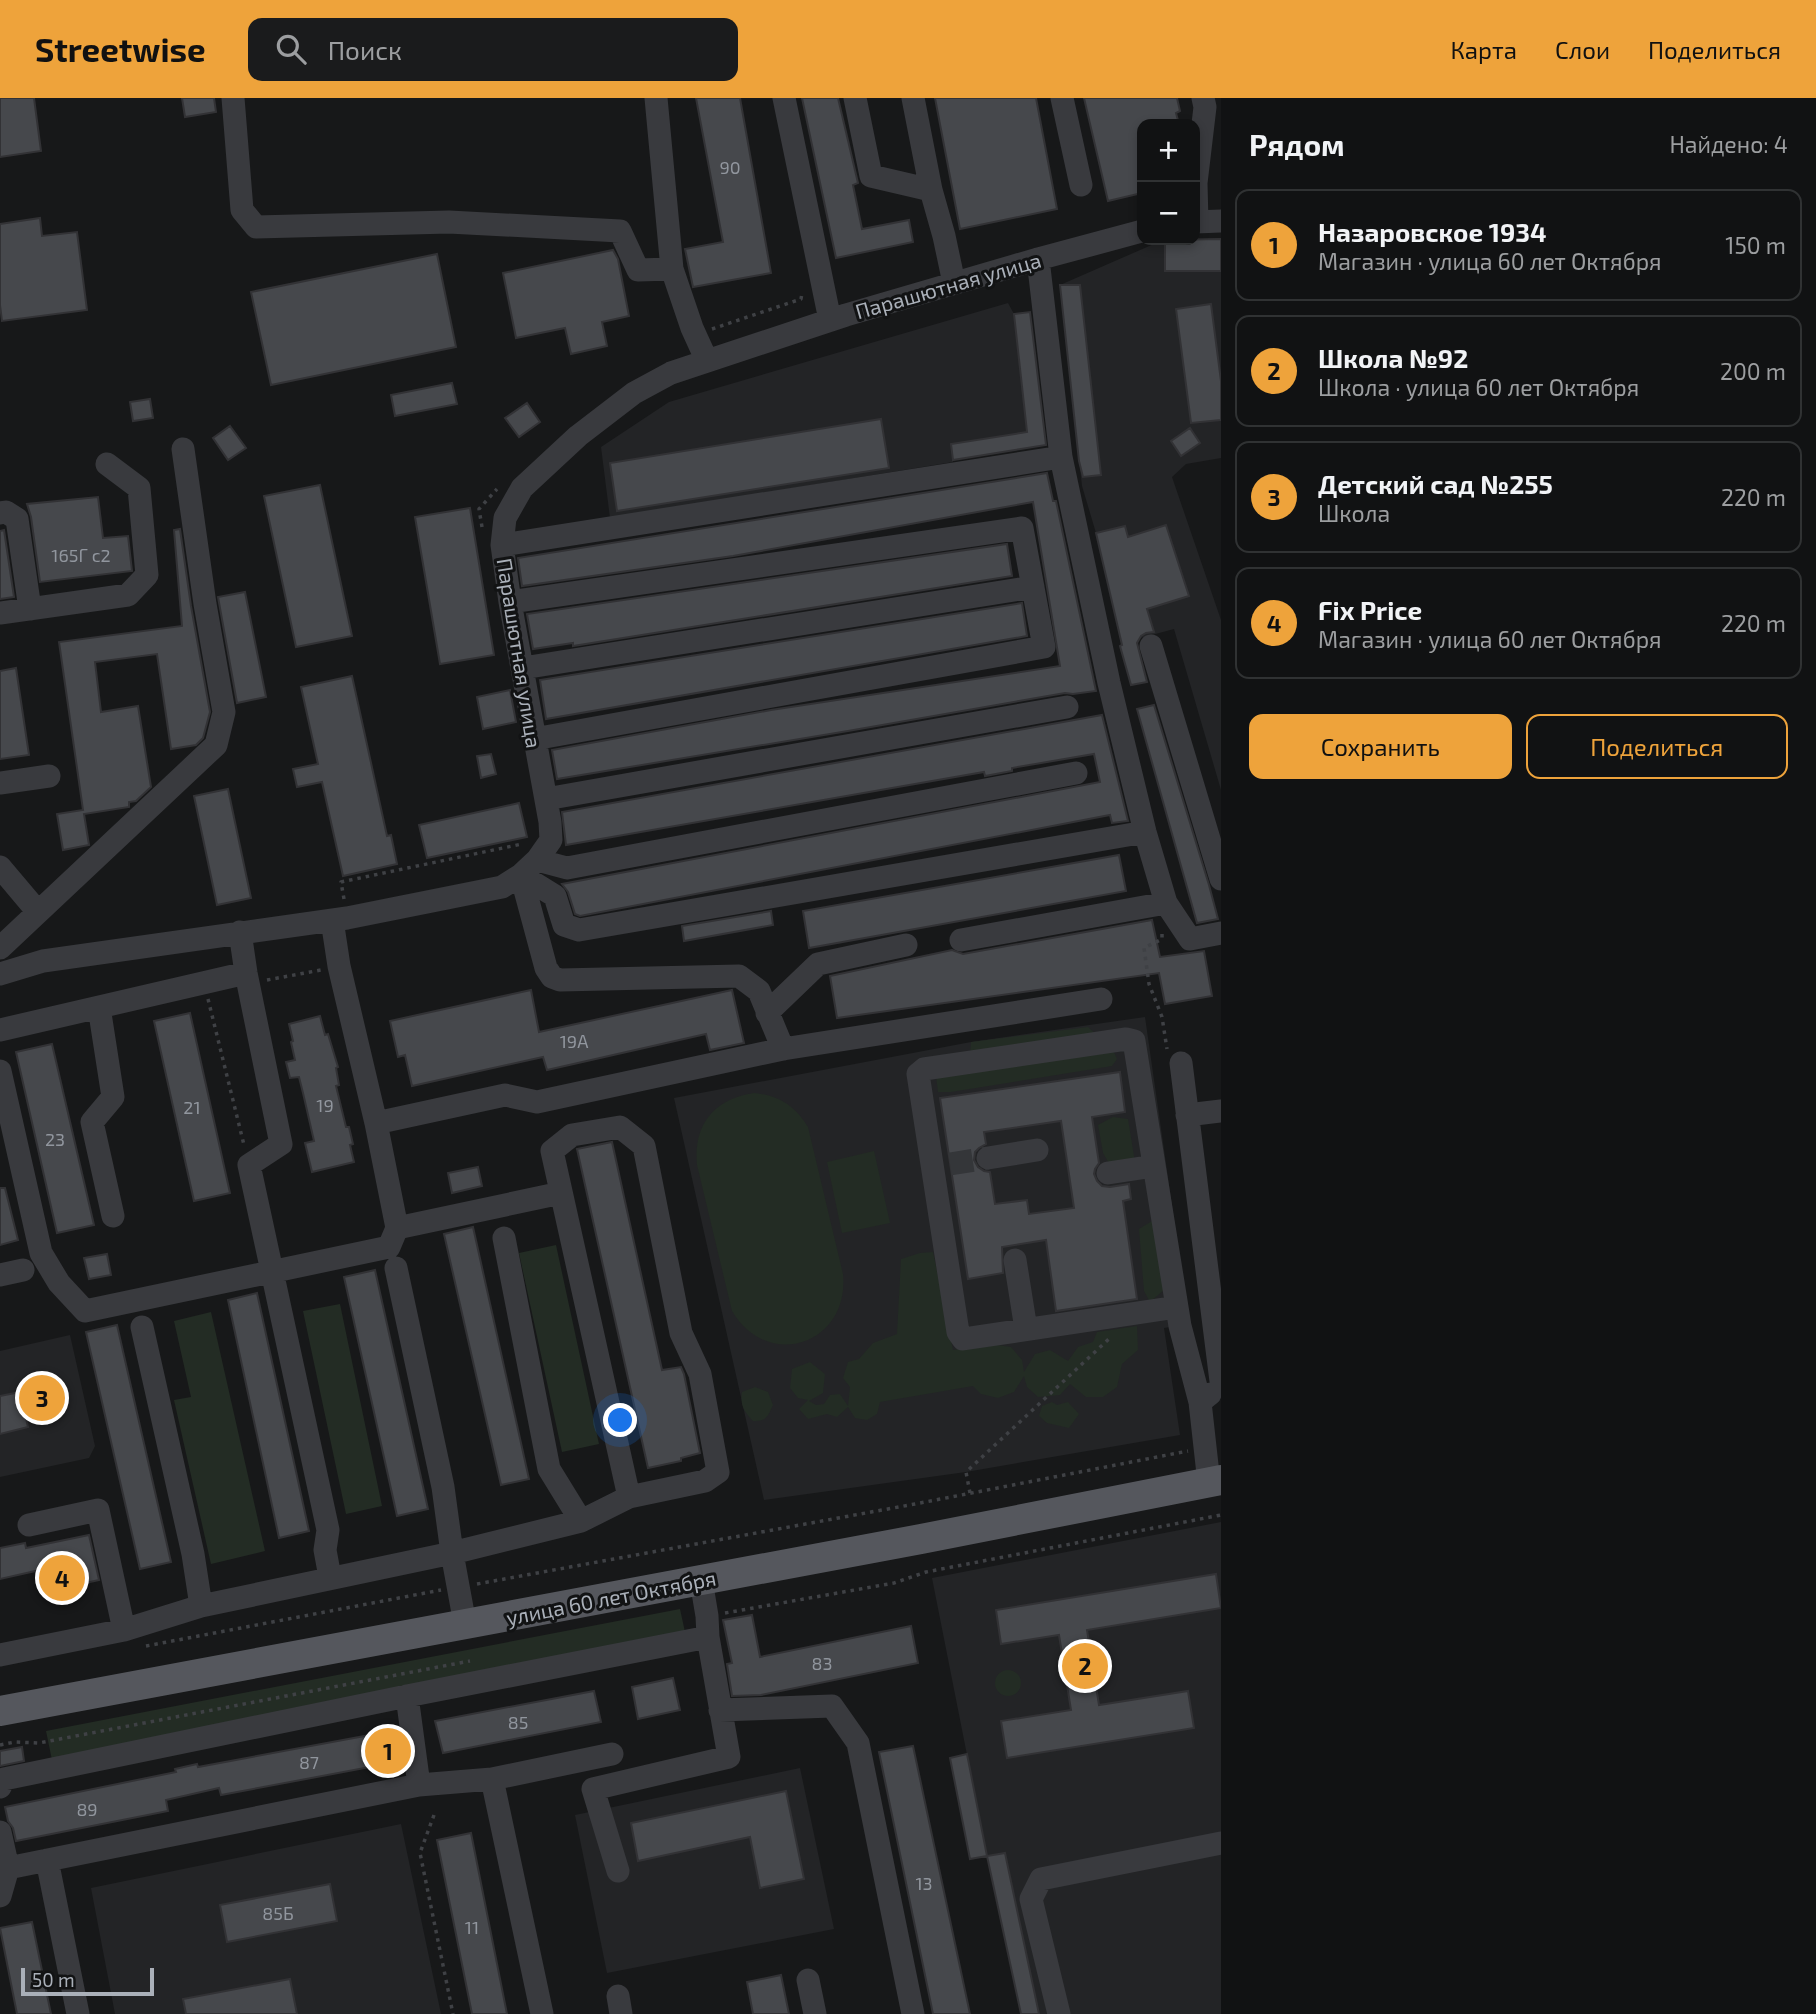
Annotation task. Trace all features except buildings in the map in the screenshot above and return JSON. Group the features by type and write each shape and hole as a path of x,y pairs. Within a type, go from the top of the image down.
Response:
{"main road":[{"name":"улица 60 лет Октября","path":"0,1710 1215,1482"}],"street":[{"path":"233,98 242,210 256,227 449,222 620,231 638,270 672,269"},
{"path":"656,98 672,269 692,328 708,361"},
{"path":"784,98 830,320"},
{"path":"855,98 871,176 931,190"},
{"path":"913,98 931,190 954,283"},
{"path":"1062,98 1080,185"},
{"path":"1196,182 1205,107 1203,98"},
{"path":"1200,222 1221,221"},
{"name":"Парашютная улица","path":"529,867 551,840 502,545 505,519 522,488 578,436 634,393 671,373 830,320 1137,232"},
{"path":"1038,259 1061,457 1109,683 1146,832 1166,904 1190,939 1221,933"},
{"path":"0,948 216,745 224,712 205,604 183,449"},
{"path":"502,545 1061,457"},
{"path":"0,613 128,595 147,575 139,488 107,464"},
{"path":"0,513 6,512 17,519 30,609"},
{"path":"510,602 1022,528 1044,648 534,739"},
{"path":"523,668 1033,587"},
{"path":"1151,646 1221,880"},
{"path":"546,799 1067,708"},
{"path":"0,974 43,961 332,920 430,903 502,887 529,867 567,868 1076,773"},
{"path":"0,783 49,776"},
{"path":"529,867 555,896 564,925 579,930 1146,832"},
{"path":"0,867 38,912"},
{"path":"529,867 546,968 552,977 560,980 739,976 759,991 783,1049"},
{"path":"961,940 1166,904"},
{"path":"0,1071 41,1253 59,1283 85,1311 389,1247 397,1228 332,920"},
{"path":"240,932 281,1144 249,1165 328,1530 325,1550 330,1577"},
{"path":"767,1013 818,964 906,945"},
{"path":"0,1030 99,1007 247,978"},
{"path":"376,1124 505,1095 537,1102 783,1049 1101,999"},
{"path":"99,1007 113,1097 92,1122 113,1216"},
{"path":"1177,1307 963,1339 958,1332 942,1165 918,1074 925,1069 1126,1039 1134,1041 1154,1166 1177,1307 1180,1326 1200,1402 1204,1448 1215,1482"},
{"path":"1181,1063 1221,1381"},
{"path":"1188,1115 1221,1111"},
{"path":"0,1655 124,1630 201,1606 581,1521 629,1497 705,1481 718,1472 700,1374 681,1333 643,1146 620,1127 572,1135 552,1151 629,1497"},
{"path":"988,1158 1037,1150"},
{"path":"1108,1172 1154,1166"},
{"path":"397,1228 562,1193"},
{"path":"504,1238 550,1469 581,1521"},
{"path":"1015,1260 1026,1329"},
{"path":"396,1268 443,1487 465,1624"},
{"path":"0,1275 23,1270"},
{"path":"142,1327 193,1554 201,1606"},
{"path":"1200,1402 1213,1391 1221,1389"},
{"path":"29,1525 98,1510 124,1630"},
{"path":"618,1871 593,1789 729,1757 719,1710 701,1580"},
{"path":"0,1787 4,1779 708,1637"},
{"path":"407,1696 419,1785"},
{"path":"719,1710 832,1706 858,1743 913,2014"},
{"path":"8,1868 419,1785 492,1779 612,1754"},
{"path":"492,1779 542,2014"},
{"path":"0,1832 8,1868 0,1896"},
{"path":"1059,2014 1031,1899 1041,1879 1221,1843"},
{"path":"47,1860 78,2014"},
{"path":"808,1980 816,2014"}],"path":[{"path":"247,978 340,966"},
{"path":"215,993 208,998 249,1165"},
{"path":"970,1493 966,1472 1135,1314"},
{"path":"915,1504 1204,1448"},
{"path":"926,1572 1221,1515"},
{"path":"0,1745 15,1742 39,1743"},
{"path":"434,1815 420,1853 453,2014"}],"shaded area":[{"path":"1200,239 1221,239 1221,458 1186,464 1172,477 1221,620 1221,790 1174,629 1122,643 1082,486 1060,285 1152,245 1200,245"},
{"path":"1008,303 1014,314 1027,432 951,444 953,462 610,518 601,447 669,402"},
{"path":"1145,1017 1189,1324 1164,1328 1180,1435 966,1472 764,1500 674,1098 971,1042"},
{"path":"1088,1027 1115,1054 1117,1059 1112,1066 938,1092 936,1076 970,1057 971,1042"},
{"path":"755,1093 786,1103 808,1127 843,1274 842,1298 834,1318 820,1333 804,1342 785,1345 766,1341 747,1330 732,1311 697,1165 699,1137 710,1116 728,1101"},
{"path":"1113,1117 1128,1119 1135,1162 1110,1165 1103,1153 1098,1125"},
{"path":"874,1151 890,1223 842,1233 827,1162"},
{"path":"1152,1221 1165,1289 1150,1302 1144,1291 1139,1229"},
{"path":"556,1245 599,1444 562,1452 519,1253"},
{"path":"933,1252 953,1350 990,1344 1011,1347 1022,1360 1024,1372 1035,1354 1050,1350 1068,1361 1078,1347 1093,1342 1097,1332 1137,1326 1138,1350 1122,1364 1117,1387 1103,1397 1086,1397 1070,1384 1060,1395 1038,1397 1027,1387 1024,1376 1014,1392 998,1398 981,1394 973,1386 880,1402 877,1414 867,1420 855,1418 848,1407 837,1417 827,1414 808,1419 799,1409 808,1400 798,1398 790,1388 792,1369 810,1362 825,1374 823,1393 809,1401 816,1405 824,1404 830,1395 840,1394 848,1406 850,1387 843,1378 848,1362 859,1359 873,1343 897,1334 901,1259"},
{"path":"340,1304 382,1506 346,1514 303,1311"},
{"path":"211,1312 265,1551 211,1564 174,1400 191,1397 174,1321"},
{"path":"70,1335 95,1446 89,1458 0,1477 0,1351"},
{"path":"755,1387 768,1392 773,1405 766,1418 753,1421 743,1408 742,1392"},
{"path":"1052,1402 1057,1405 1068,1402 1079,1414 1069,1428 1047,1423 1039,1416 1042,1406"},
{"path":"1221,1522 1221,2014 1021,2014 932,1578"},
{"path":"680,1609 685,1632 52,1760 46,1731"},
{"path":"1008,1670 1017,1674 1021,1683 1017,1692 1008,1696 999,1692 995,1683 999,1674"},
{"path":"800,1768 834,1929 607,1973 575,1815"},
{"path":"401,1824 441,2014 115,2014 91,1888"}],"tunnel":[{"path":"950,1164 988,1158"}],"place":[{"name":"Детский сад №255","path":"42,1398"},
{"name":"Fix Price","path":"62,1578"},
{"name":"Школа №92","path":"1085,1666"},
{"name":"Назаровское 1934","path":"388,1751"}]}
